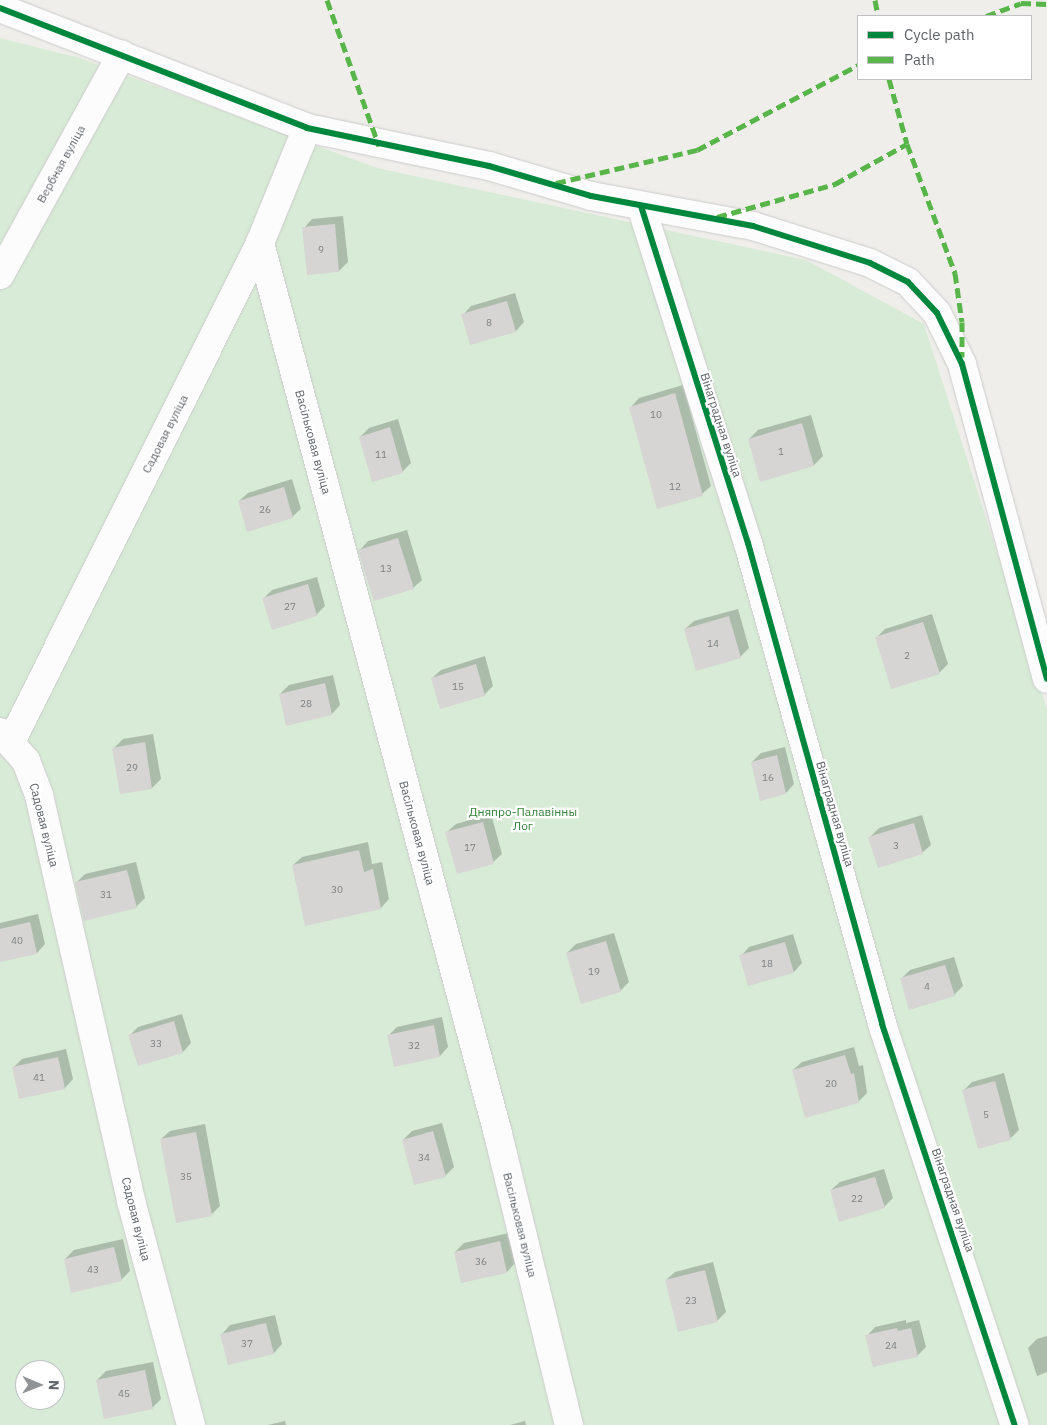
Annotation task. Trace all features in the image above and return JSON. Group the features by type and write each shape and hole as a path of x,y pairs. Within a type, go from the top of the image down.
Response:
{"street":[{"path":"0,8 122,54 307,128 489,166 548,185 640,206 753,226 890,271 924,297 938,312 962,364 1047,679"},
{"name":"Вербная вуліца","path":"0,274 8,245 122,54"},
{"name":"Садовая вуліца","path":"191,1425 131,1201 39,795 26,761 5,737 260,243 307,128"},
{"name":"Вінаградная вуліца","path":"640,206 748,543 882,1024 1015,1425"},
{"name":"Васільковая вуліца","path":"260,243 498,1134 569,1425"}],"green space":[{"name":"Дняпро-Палавінны Лог","path":"0,38 80,58 377,168 806,260 924,324 1047,709 1047,1425 0,1425"}],"building":[{"path":"335,224 339,272 307,275 302,227"},
{"path":"507,301 516,332 470,345 461,314"},
{"path":"675,393 703,496 657,509 629,407"},
{"path":"802,423 814,466 760,482 748,439"},
{"path":"390,427 403,473 372,482 359,437"},
{"path":"284,487 293,518 247,532 238,501"},
{"path":"398,538 414,589 374,601 358,550"},
{"path":"308,584 317,616 272,630 262,598"},
{"path":"729,616 741,658 696,671 684,629"},
{"path":"923,622 940,674 891,689 875,637"},
{"path":"476,664 485,696 440,709 431,678"},
{"path":"325,683 332,715 286,726 279,694"},
{"path":"145,742 152,789 120,794 112,748"},
{"path":"777,755 786,794 760,801 751,762"},
{"path":"483,822 494,864 457,874 445,832"},
{"path":"914,823 923,854 878,868 868,837"},
{"path":"359,850 364,872 373,869 381,909 305,926 292,865"},
{"path":"127,870 137,908 84,921 75,882"},
{"path":"30,922 37,954 0,962 0,929"},
{"path":"606,941 621,992 581,1004 566,953"},
{"path":"785,942 794,973 748,986 739,955"},
{"path":"945,965 955,996 909,1010 900,978"},
{"path":"174,1021 183,1053 138,1066 128,1035"},
{"path":"434,1025 440,1057 394,1067 387,1035"},
{"path":"845,1055 851,1074 854,1073 859,1103 805,1118 792,1070"},
{"path":"58,1057 65,1089 19,1099 12,1067"},
{"path":"995,1081 1011,1140 978,1149 962,1090"},
{"path":"433,1131 446,1177 414,1185 402,1140"},
{"path":"196,1132 212,1216 176,1223 160,1139"},
{"path":"875,1177 885,1208 839,1222 830,1190"},
{"path":"500,1241 507,1273 461,1283 454,1252"},
{"path":"114,1247 122,1281 71,1293 64,1259"},
{"path":"705,1270 718,1322 678,1332 665,1280"},
{"path":"266,1323 274,1354 228,1365 220,1334"},
{"path":"897,1328 898,1331 911,1328 918,1357 873,1367 865,1335"},
{"path":"145,1370 153,1409 104,1419 96,1380"}],"marked path":[{"path":"327,0 379,146"},
{"path":"875,0 878,15"},
{"path":"989,15 1021,3 1047,4"},
{"path":"556,183 697,150 857,66"},
{"path":"889,80 907,144 955,273 962,322 962,357"},
{"path":"717,217 835,184 907,144"}],"cycle path":[{"path":"0,8 307,128 489,166 591,196 753,226 870,263 908,282 937,313 962,364 1047,679"},
{"path":"641,206 748,543 882,1024 1015,1425"}]}
